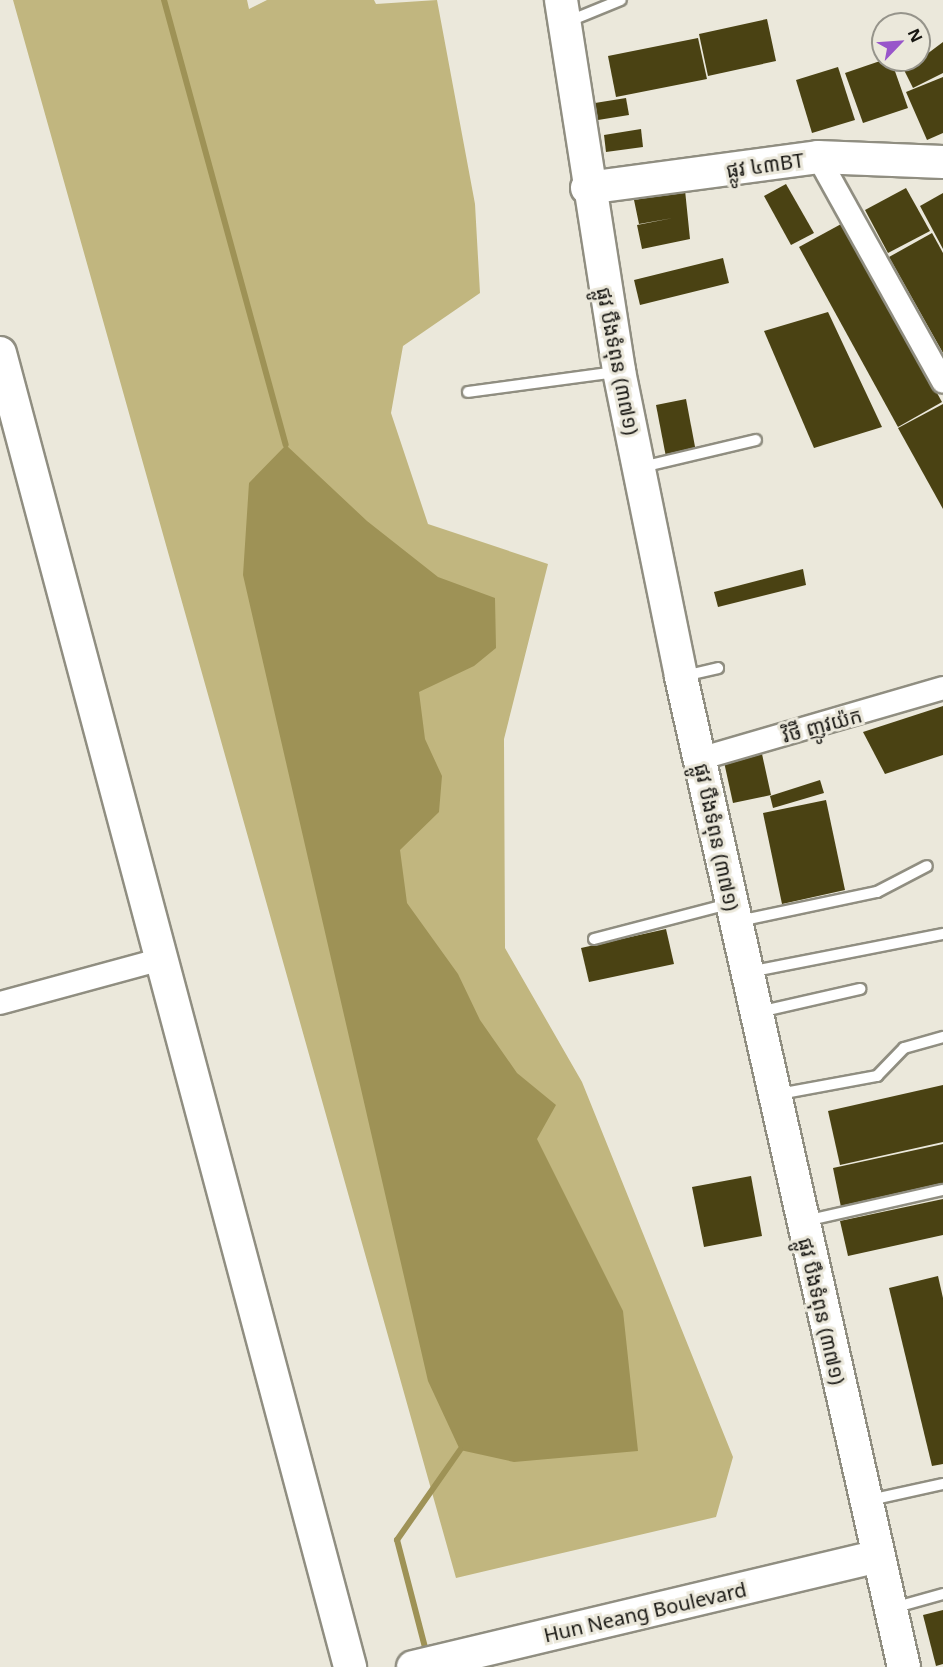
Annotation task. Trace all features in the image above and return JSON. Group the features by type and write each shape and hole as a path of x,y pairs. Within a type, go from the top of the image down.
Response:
{"main road":[{"name":"ផ្លូវ បឹងទំពុន (៣៧១)","path":"562,12 587,188 619,371 681,677 864,1501 904,1667"},
{"name":"ផ្លូវ ៤៣BT","path":"587,188 818,157 943,162"},
{"path":"0,353 158,960 350,1667"},
{"name":"Hun Neang Boulevard","path":"413,1667 878,1556"}],"street":[{"path":"818,157 943,382"},
{"name":"វិថី ញូវយ៉ក","path":"699,759 943,688"},
{"path":"0,1003 158,960"}],"lane":[{"path":"562,12 621,0"},
{"path":"468,392 619,371"},
{"path":"638,468 756,440"},
{"path":"681,677 718,668"},
{"path":"594,939 733,912 877,892 927,866"},
{"path":"747,973 943,934"},
{"path":"756,1013 860,989"},
{"path":"774,1095 877,1076 904,1048 943,1037"},
{"path":"802,1222 943,1190"},
{"path":"864,1501 943,1484"},
{"path":"890,1609 943,1594"}],"shaded area":[{"path":"13,0 247,0 249,9 267,0 374,0 376,4 437,0 475,204 480,293 403,346 391,413 428,524 548,564 504,739 505,948 582,1082 733,1457 716,1517 456,1578"},
{"path":"286,445 367,521 438,577 495,598 496,648 474,666 419,692 425,739 442,776 439,812 400,850 407,903 458,974 480,1020 517,1073 556,1105 537,1139 623,1311 638,1451 514,1462 460,1450 428,1381 243,575 249,483"}],"building":[{"path":"767,19 776,61 708,76 699,34"},
{"path":"698,38 707,79 616,97 608,56"},
{"path":"943,42 943,73 913,88 905,72 931,72 931,51"},
{"path":"871,64 871,72 895,72 908,108 863,123 845,73"},
{"path":"838,67 855,120 812,133 796,80"},
{"path":"943,77 943,133 927,140 906,92"},
{"path":"626,98 629,115 598,120 595,103"},
{"path":"641,129 643,147 606,152 604,135"},
{"path":"786,184 814,233 791,245 764,196"},
{"path":"906,188 930,231 888,253 865,210"},
{"path":"685,190 690,239 642,249 637,225 673,218 639,224 634,200"},
{"path":"943,193 943,249 920,206"},
{"path":"843,223 942,402 898,427 799,247"},
{"path":"932,233 943,253 943,353 889,257"},
{"path":"723,258 729,283 640,305 634,280"},
{"path":"828,312 882,427 814,448 764,331"},
{"path":"686,399 696,452 666,457 656,405"},
{"path":"943,404 943,509 898,428"},
{"path":"803,569 806,585 718,607 714,592"},
{"path":"943,706 943,755 885,774 863,732"},
{"path":"762,754 771,795 733,803 724,762"},
{"path":"820,780 824,793 773,808 770,796"},
{"path":"826,800 845,890 782,904 763,813"},
{"path":"666,929 674,964 589,982 581,948"},
{"path":"943,1085 943,1142 840,1165 828,1111"},
{"path":"943,1144 943,1184 841,1207 833,1168"},
{"path":"751,1176 762,1236 704,1247 692,1187"},
{"path":"943,1199 943,1235 848,1256 840,1221"},
{"path":"938,1276 943,1298 943,1464 932,1466 889,1288"},
{"path":"943,1610 943,1664 936,1666 923,1615"}],"waterway":[{"path":"164,0 286,445"},
{"path":"427,1655 397,1540 460,1450"}]}
